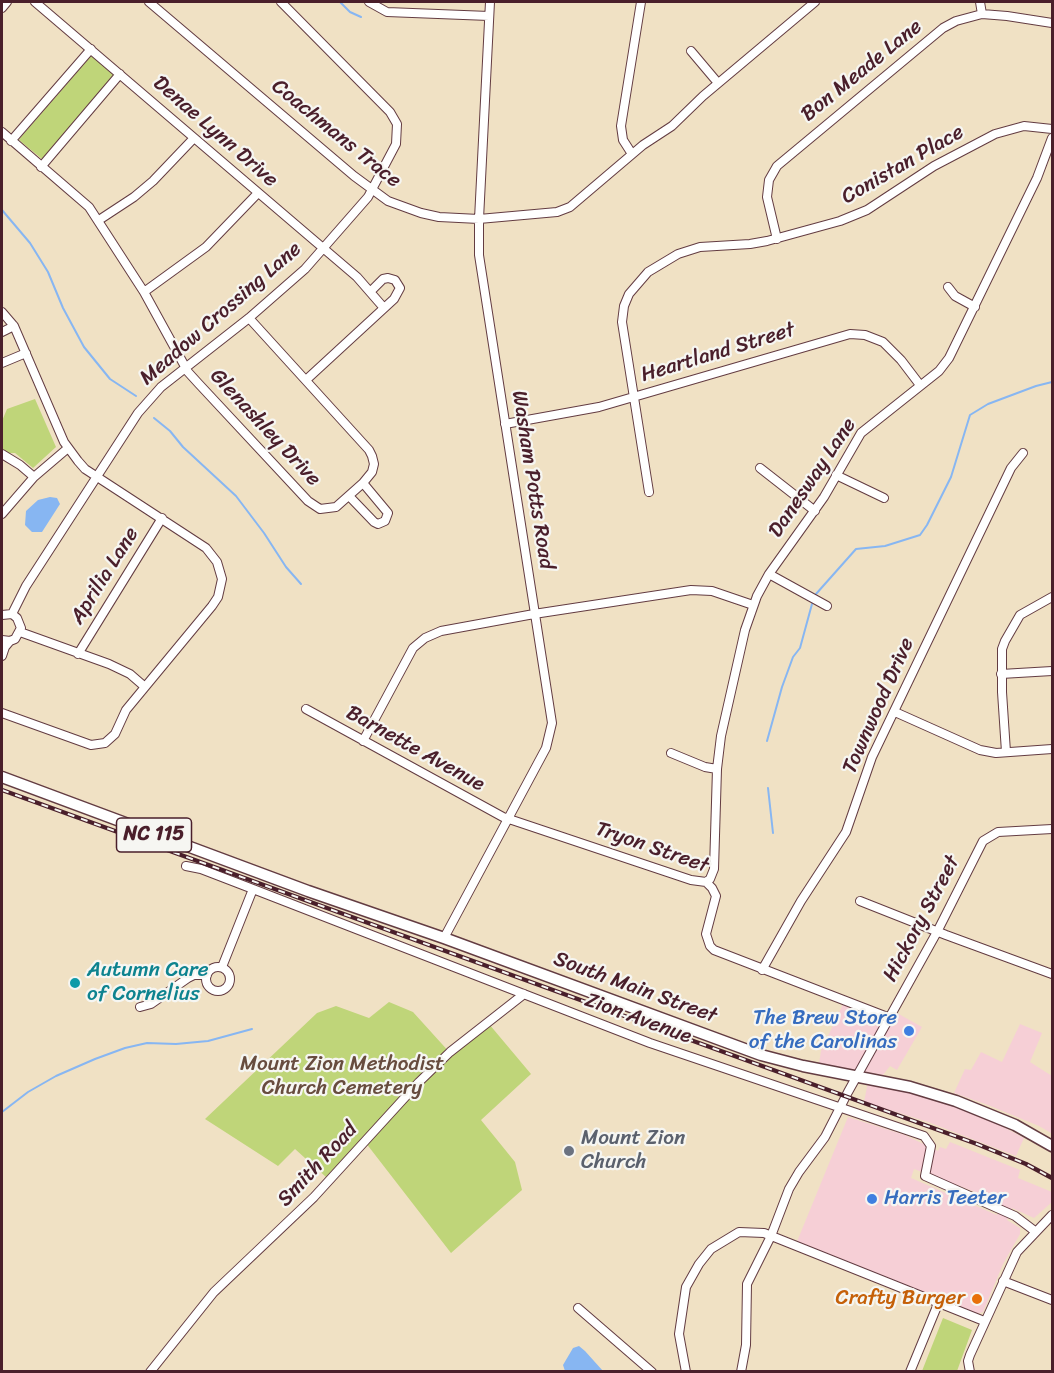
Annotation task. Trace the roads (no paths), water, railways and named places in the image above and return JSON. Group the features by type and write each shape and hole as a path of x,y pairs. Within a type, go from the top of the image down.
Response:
{"main road":[{"name":"South Main Street","path":"2,777 308,891 444,938 761,1054 803,1066 927,1092 975,1107 1053,1146"}],"street":[{"path":"2,8 7,2"},
{"name":"Denae Lynn Drive","path":"35,2 324,249 371,291 384,308"},
{"name":"Coachmans Trace","path":"149,2 373,190 397,205 421,213 479,219 564,210 575,204 632,154 672,126 718,83 815,2"},
{"name":"Meadow Crossing Lane","path":"12,615 26,586 138,413 161,387 249,318 324,249 373,190 396,144 398,130 394,118 281,2"},
{"path":"369,2 387,12 489,16"},
{"name":"Washam Potts Road","path":"444,938 546,748 552,731 549,693 534,614 481,265 479,219 490,2"},
{"path":"632,154 623,140 621,126 641,2"},
{"path":"980,2 982,14"},
{"name":"Bon Meade Lane","path":"777,238 767,197 769,180 777,165 943,28 956,21 982,14 1053,23"},
{"path":"11,141 91,49"},
{"path":"691,51 718,83"},
{"path":"41,167 120,74"},
{"name":"Conistan Place","path":"649,492 622,322 626,300 638,281 666,260 689,249 710,245 750,244 840,221 867,210 934,165 1003,131 1024,126 1053,129"},
{"name":"Glenashley Drive","path":"2,132 89,207 144,292 186,368 198,383 313,506 329,509 336,507 372,472 374,464 369,450 249,318"},
{"path":"99,220 134,197 153,181 194,138"},
{"name":"Danesway Lane","path":"706,882 710,879 714,869 717,769 727,706 753,605 769,574 815,511 861,433 939,371 950,358 1037,178 1053,138"},
{"path":"144,292 206,247 258,194"},
{"path":"306,381 399,292 398,284 392,279 383,279 371,291"},
{"path":"948,287 955,296 975,307"},
{"path":"2,312 14,326 68,448 85,469 198,542 212,554 221,570 221,587 218,597 126,710 111,739 98,746 92,745 2,713"},
{"path":"2,332 14,326"},
{"name":"Heartland Street","path":"505,424 573,413 850,334 864,335 883,342 896,354 920,386"},
{"path":"2,363 26,353"},
{"path":"2,514 34,477 68,448"},
{"name":"Townwood Drive","path":"762,970 801,901 846,832 872,757 1011,468 1023,453"},
{"path":"2,454 34,477"},
{"path":"760,468 815,511"},
{"path":"836,475 884,498"},
{"path":"349,496 374,522 378,524 386,521 388,513 363,483"},
{"name":"Aprilia Lane","path":"78,654 162,518"},
{"path":"769,574 828,606"},
{"path":"363,741 410,653 425,638 446,630 691,590 712,591 753,605"},
{"path":"1006,752 1001,674 1002,649 1015,621 1025,611 1053,597"},
{"path":"2,615 12,615 20,623 20,632 15,639 6,641 2,656"},
{"path":"20,632 109,664 130,674 145,687"},
{"path":"1001,674 1053,672"},
{"name":"Barnette Avenue","path":"306,709 508,819"},
{"path":"895,712 973,748 987,752 1053,750"},
{"path":"671,753 705,767 717,769"},
{"name":"Tryon Street","path":"508,819 691,880 706,882 716,896 706,928 707,940 718,953 890,1018"},
{"name":"Hickory Street","path":"743,1371 747,1284 771,1236 793,1181 822,1143 839,1108 937,932 983,841 1004,831 1053,829"},
{"name":"Zion Avenue","path":"186,866 201,869 650,1043 924,1136 931,1146 925,1176 1015,1216 1036,1232"},
{"path":"222,967 253,889"},
{"path":"860,901 1053,974"},
{"path":"222,967 228,971 230,979 224,989 216,991 209,987 206,981 207,975 213,968 222,967"},
{"path":"140,1007 157,1000 194,975 207,975"},
{"name":"Smith Road","path":"150,1371 214,1292 280,1232 419,1082 450,1052 524,994"},
{"path":"970,1371 968,1367 970,1355 1020,1248 1053,1215"},
{"path":"686,1371 679,1334 686,1287 711,1249 739,1232 764,1233 984,1322"},
{"path":"1003,1281 1053,1300"},
{"path":"910,1371 938,1304"},
{"path":"578,1308 652,1371"}],"water":[{"path":"57,498 60,504 42,532 32,532 25,525 26,511 38,500"},
{"path":"579,1346 603,1371 565,1371 563,1365 573,1348"}],"waterway":[{"path":"340,2 350,12 361,17"},
{"path":"2,210 30,243 48,272 63,308 84,347 110,379 136,396"},
{"path":"816,594 856,549 885,546 920,535 951,477 970,415 988,404 1052,382"},
{"path":"154,418 236,496 286,567 301,584"},
{"path":"767,741 782,687 793,657 800,648 812,604"},
{"path":"768,788 773,833"},
{"path":"2,1112 28,1092 56,1076 125,1048 147,1043 176,1044 208,1041 252,1029"}],"railway":[{"path":"2,790 977,1144 1026,1164 1052,1178"}],"place":[{"name":"Autumn Care of Cornelius","path":"75,983"},
{"name":"The Brew Store of the Carolinas","path":"909,1031"},
{"name":"Mount Zion Church","path":"569,1151"},
{"name":"Harris Teeter","path":"872,1199"},
{"name":"Crafty Burger","path":"977,1299"}],"park label":[{"name":"Mount Zion Methodist Church Cemetery","path":"342,1077"}]}
